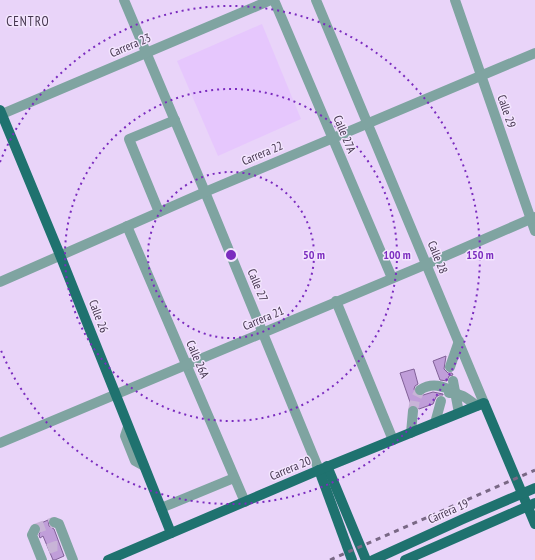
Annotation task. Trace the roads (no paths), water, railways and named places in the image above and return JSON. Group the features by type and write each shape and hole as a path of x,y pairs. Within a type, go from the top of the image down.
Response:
{"main road":[{"name":"Calle 26","path":"1,113 60,255 171,533"},
{"name":"Carrera 20","path":"108,560 323,468 480,405"},
{"name":"Calle 28","path":"480,405 523,494 531,504 535,524"},
{"name":"Calle 27","path":"323,468 352,560"},
{"name":"Calle 27","path":"323,468 366,560"},
{"name":"Carrera 19","path":"373,560 491,506 535,488"},
{"path":"405,560 531,504"}],"street":[{"name":"Calle 27","path":"124,0 323,468"},
{"name":"Carrera 23","path":"1,113 271,0"},
{"name":"Calle 27A","path":"274,0 392,278"},
{"name":"Calle 28","path":"316,0 459,341 480,405"},
{"name":"Calle 29","path":"455,0 533,218 535,231"},
{"name":"Carrera 22","path":"0,282 205,192 535,52"},
{"path":"159,212 129,139 175,120"},
{"name":"Carrera 21","path":"0,442 427,264 533,218"},
{"name":"Calle 26A","path":"127,226 245,502"},
{"path":"336,301 393,440"},
{"path":"450,367 459,341"},
{"path":"435,423 453,381"},
{"path":"420,390 430,385 439,385 459,413"},
{"path":"447,396 467,398 480,405"},
{"path":"410,433 412,411"},
{"path":"161,508 234,478"},
{"path":"54,522 60,524 69,553"},
{"path":"35,529 32,535 41,558"},
{"path":"41,558 48,549"}],"tunnel":[{"path":"413,411 415,400 420,390"},
{"path":"35,529 54,522"},
{"path":"48,549 56,546 62,546"}],"railway":[{"path":"330,560 535,470"}],"district":[{"name":"CENTRO","path":"28,21"}]}
